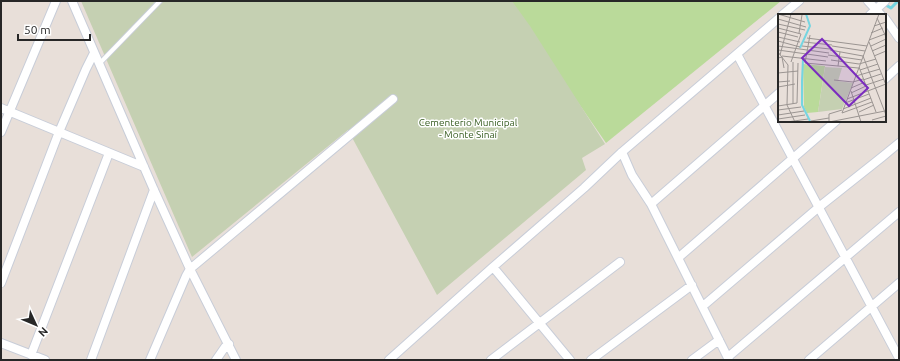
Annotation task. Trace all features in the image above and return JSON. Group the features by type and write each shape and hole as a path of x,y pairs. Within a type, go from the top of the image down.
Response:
{"street":[{"path":"1,132 56,1"},
{"path":"72,1 154,190 190,268 236,360"},
{"path":"783,14 799,1"},
{"path":"868,1 878,10"},
{"path":"389,360 584,188 622,152 778,19"},
{"path":"886,19 899,38"},
{"path":"1,282 59,132 94,53"},
{"path":"737,54 899,359"},
{"path":"886,77 899,66"},
{"path":"651,204 778,94"},
{"path":"150,360 190,268 393,99"},
{"path":"1,108 144,167"},
{"path":"678,258 835,122"},
{"path":"703,306 819,207 899,143"},
{"path":"622,152 632,175 651,204 728,358 899,212"},
{"path":"31,355 109,153"},
{"path":"91,360 154,190"},
{"path":"491,360 620,262"},
{"path":"493,268 570,360"},
{"path":"810,360 899,283"},
{"path":"592,360 692,285"},
{"path":"692,360 719,340"},
{"path":"1,343 45,360"},
{"path":"216,360 224,347 229,344"}],"lane":[{"path":"99,64 160,1"}],"green space":[{"name":"Cementerio Municipal - Monte Sinaí","path":"81,1 512,1 530,26 605,144 582,158 586,170 437,295 348,130 192,257"},
{"path":"508,1 781,1 606,143"}],"waterway":[{"path":"884,4 891,8 898,1"}]}
